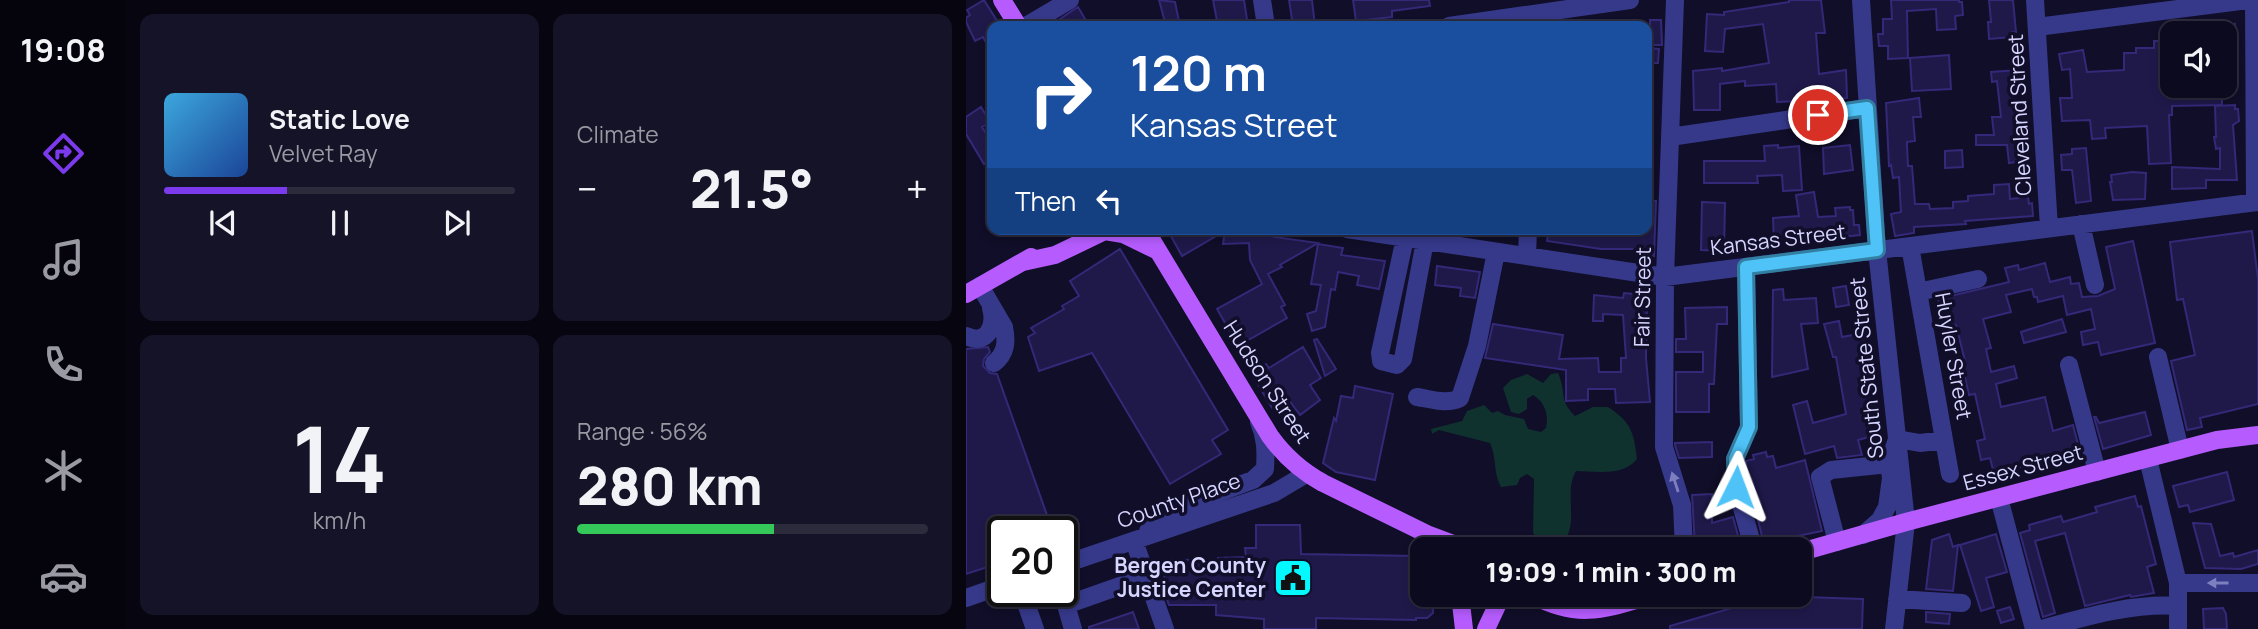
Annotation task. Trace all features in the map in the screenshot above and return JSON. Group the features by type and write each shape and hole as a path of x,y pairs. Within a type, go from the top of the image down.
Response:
{"main road":[{"path":"1002,0 1015,21"},
{"path":"970,292 1069,235"},
{"path":"1023,262 1055,255 1097,235"},
{"path":"1125,235 1158,251"},
{"name":"Hudson Street","path":"1149,235 1285,456 1306,474 1434,537"},
{"name":"Essex Street","path":"1812,549 2217,440 2258,435"},
{"path":"1461,607 1464,629"},
{"path":"1486,629 1496,607"},
{"path":"1565,607 1576,611 1598,611 1612,607"}],"street":[{"path":"1034,21 1070,0"},
{"path":"1262,0 1265,21"},
{"path":"1482,21 1630,0"},
{"name":"Fair Street","path":"1675,0 1665,277 1664,447 1682,505 1683,537"},
{"name":"South State Street","path":"1861,0 1877,250 1906,522 1894,629"},
{"name":"Cleveland Street","path":"2035,0 2049,228"},
{"path":"2037,27 2248,0"},
{"path":"2253,0 2256,202"},
{"path":"1670,137 1867,108"},
{"name":"Kansas Street","path":"1386,235 1665,277 2256,202"},
{"path":"2081,224 2095,285"},
{"path":"1527,256 1528,235"},
{"path":"1405,238 1380,353 1381,361 1396,365 1403,359 1425,241"},
{"name":"Huyler Street","path":"1910,246 1950,474"},
{"path":"1417,397 1440,401 1460,398 1477,346 1496,251"},
{"path":"1746,267 1749,427 1735,459 1736,487 1750,537"},
{"path":"1918,292 1978,279"},
{"path":"970,292 990,304 1004,327 1006,341 1003,353 994,363"},
{"path":"966,336 972,339 987,335 994,322 990,304"},
{"path":"2158,357 2180,450"},
{"path":"2069,365 2097,472"},
{"path":"1165,629 1137,539 1158,518 1172,510 1253,480 1265,469 1263,432 1248,400"},
{"path":"1863,535 1880,520 1887,508 1891,478 1889,464 1897,439 1920,443 1944,440"},
{"path":"2148,459 2178,583 2178,629"},
{"path":"1837,542 1820,477 1831,470 1889,464"},
{"name":"County Place","path":"1078,554 1137,539 1274,493 1306,474"},
{"path":"1999,498 2034,629"},
{"path":"1078,595 1131,582"},
{"path":"2178,583 2258,583"},
{"path":"966,598 987,591"},
{"path":"1897,599 1962,603"},
{"path":"2041,629 2152,604 2178,606"},
{"path":"1027,607 1035,629"},
{"path":"1067,607 1073,629"}],"green space":[{"path":"1558,373 1565,400 1575,416 1593,407 1608,407 1622,418 1633,435 1637,459 1617,471 1576,471 1572,481 1571,524 1566,537 1536,537 1533,533 1534,479 1527,474 1520,478 1517,485 1501,487 1490,443 1439,430 1432,434 1431,429 1462,421 1467,411 1484,405 1492,413 1498,411 1524,419 1528,429 1541,432 1546,428 1547,418 1541,401 1533,395 1527,399 1527,409 1519,414 1511,412 1503,388 1511,380 1527,374 1543,383 1551,374"}],"building":[{"path":"984,0 997,21 987,21 987,45 983,37 975,41 966,22 970,15 967,10"},
{"path":"1159,0 1175,2 1179,21 1165,21"},
{"path":"1213,0 1244,0 1247,21 1217,21"},
{"path":"1289,0 1312,0 1314,21 1292,21"},
{"path":"1353,0 1429,0 1430,6 1392,11 1392,17 1356,21"},
{"path":"1789,0 1821,0 1825,33 1816,33 1819,74 1846,70 1847,98 1796,105 1796,101 1777,102 1776,84 1745,86 1745,81 1720,84 1720,110 1694,110 1693,71 1722,68 1722,71 1769,63 1763,24 1725,29 1723,52 1705,51 1707,14 1724,15 1724,12"},
{"path":"1891,0 1959,0 1962,2 1963,15 1955,16 1956,29 1937,30 1936,9 1907,11 1908,58 1888,59 1888,46 1879,46 1878,34 1883,34 1883,19 1892,19"},
{"path":"1989,0 2013,0 2016,32 2012,32 2012,37 1989,39"},
{"path":"1078,7 1086,21 1057,21"},
{"path":"1661,20 1662,45 1652,45 1650,21"},
{"path":"2154,41 2160,41 2160,98 2222,98 2222,105 2172,106 2172,115 2169,115 2171,163 2149,164 2147,126 2105,128 2106,138 2092,139 2090,120 2062,121 2060,98 2072,98 2070,69 2062,70 2059,54 2083,50 2087,72 2124,70 2124,53 2136,53 2136,48 2154,48"},
{"path":"1652,48 1659,49 1658,63 1652,63"},
{"path":"1949,55 1951,89 1912,91 1910,58"},
{"path":"2018,70 2019,84 2015,84 2017,122 2020,122 2024,161 2009,163 2007,145 1976,145 1976,135 1994,135 1992,117 2001,117 1997,81 1992,82 1991,72"},
{"path":"1919,98 1921,117 1913,117 1915,141 1907,142 1915,204 1929,204 1930,209 1953,208 1953,202 1968,201 1968,196 1994,194 1994,185 2009,184 2010,199 2028,197 2029,204 2032,203 2033,216 1914,227 1914,233 1895,236 1891,214 1901,212 1899,177 1893,178 1891,165 1889,166 1886,103"},
{"path":"2235,105 2239,121 2233,125 2237,180 2206,180 2206,188 2172,189 2172,167 2220,169 2220,148 2216,149 2214,137 2215,106"},
{"path":"981,107 987,117 987,124 982,127 987,135 987,162 984,164 966,134 966,117"},
{"path":"1778,145 1778,148 1799,146 1802,190 1783,191 1782,175 1757,176 1758,183 1704,183 1704,161 1765,161 1764,146"},
{"path":"1850,145 1853,170 1824,174 1823,148"},
{"path":"2086,148 2091,201 2076,203 2072,170 2062,170 2061,155 2072,154 2072,149"},
{"path":"1962,150 1963,167 1945,168 1945,151"},
{"path":"2146,173 2145,199 2113,200 2111,175"},
{"path":"1814,192 1818,217 1836,216 1835,208 1850,207 1850,210 1853,210 1854,225 1859,225 1860,235 1774,244 1773,218 1799,216 1796,195"},
{"path":"1652,201 1656,201 1654,256 1642,256 1642,249 1601,249 1547,241 1548,235 1652,235"},
{"path":"1702,202 1725,203 1724,251 1701,250"},
{"path":"2252,231 2258,279 2258,404 2200,418 2202,427 2187,430 2171,361 2195,355 2183,299 2177,300 2170,242"},
{"path":"1170,235 1218,235 1182,256"},
{"path":"1224,235 1274,235 1318,243 1268,274 1285,305 1281,307 1287,318 1238,346 1217,309 1262,284 1250,260 1249,243 1223,244"},
{"path":"2133,241 2155,343 2101,355 2098,342 2083,345 2081,332 2095,329 2091,309 2067,315 2063,296 2038,302 2032,289 2006,295 2011,312 1983,319 1991,348 1986,349 1991,372 2014,366 2017,378 1996,384 2001,407 2045,397 2053,431 2073,425 2080,452 1994,474 1990,458 1981,460 1977,441 1985,439 1975,394 1969,395 1961,361 1965,361 1956,325 1944,328 1938,299 2009,282 2005,268 2018,265 2019,270 2045,263 2050,282 2070,277 2071,284 2079,283 2082,297 2098,296 2115,289 2106,247"},
{"path":"1318,244 1343,248 1341,255 1385,261 1379,289 1357,285 1359,276 1338,272 1335,290 1331,289 1325,327 1312,331 1307,314 1316,311 1321,285 1311,284"},
{"path":"1120,249 1228,430 1212,440 1221,454 1170,484 1092,353 1039,371 1028,337 1035,333 1031,328 1064,309 1062,306 1079,296 1070,281"},
{"path":"1437,266 1480,272 1475,298 1460,296 1461,288 1435,285"},
{"path":"1846,286 1849,305 1836,307 1833,288"},
{"path":"1783,289 1784,300 1816,298 1818,323 1801,324 1808,369 1772,377 1773,290"},
{"path":"1624,293 1644,295 1647,298 1646,358 1650,402 1616,403 1615,389 1588,389 1588,400 1566,401 1566,370 1485,358 1493,324 1563,335 1559,359 1598,358 1599,372 1621,372 1621,358 1626,358 1623,315 1603,314 1603,321 1593,321 1594,295 1623,298"},
{"path":"1727,307 1727,324 1717,324 1714,384 1709,384 1709,412 1676,412 1676,372 1703,372 1703,352 1676,352 1676,339 1686,339 1685,308"},
{"path":"2062,319 2066,332 2024,343 2021,332"},
{"path":"1839,321 1842,337 1863,333 1870,372 1867,372 1880,434 1858,440 1862,455 1837,458 1834,446 1805,454 1793,405 1807,401 1813,423 1846,414 1836,357 1833,357 1824,324"},
{"path":"1317,339 1336,369 1325,376 1314,340"},
{"path":"988,347 990,352 984,359 983,366 990,373 997,374 1047,516 987,516 987,567 966,574 966,349"},
{"path":"1303,347 1321,378 1310,385 1320,400 1300,415 1288,399 1272,408 1251,373 1266,364 1269,368"},
{"path":"1355,386 1393,394 1375,480 1336,472 1323,463 1341,396 1353,398"},
{"path":"2145,412 2151,435 2103,449 2094,417 2099,423"},
{"path":"1712,442 1712,457 1679,458 1675,445 1675,443"},
{"path":"1766,452 1767,457 1773,456 1776,468 1805,460 1822,531 1793,537 1762,537 1747,476 1746,461 1754,459 1753,455"},
{"path":"2227,472 2234,500 2190,512 2188,505 2179,507 2173,486"},
{"path":"1712,494 1712,523 1733,517 1738,537 1694,537 1692,495"},
{"path":"2135,496 2138,507 2141,506 2156,564 2147,567 2154,593 2130,595 2085,606 2065,533 2035,541 2055,613 2043,617 2020,533 2030,530 2029,525 2061,516 2063,522 2097,512 2095,507"},
{"path":"2193,523 2211,524 2220,556 2233,553 2234,557 2258,550 2258,564 2241,569 2205,568"},
{"name":"Bergen County Justice Center","path":"1256,525 1300,525 1301,554 1410,556 1410,607 1433,607 1433,613 1427,618 1416,620 1316,618 1316,629 1264,629 1264,619 1216,615 1216,605 1169,605 1164,592 1165,559 1218,561 1218,558 1246,557 1245,548 1256,548"},
{"path":"1949,534 1953,547 1958,545 1953,591 1926,589 1932,540"},
{"path":"1996,534 2007,572 1986,578 1994,607 1981,611 1960,545"},
{"path":"1812,597 1863,599 1862,629 1670,629 1670,626 1735,607 1812,607"},
{"path":"2010,607 2014,619 2001,623 1997,611"},
{"path":"2223,608 2227,629 2204,629 2203,609"},
{"path":"1133,612 1139,629 1089,629 1089,627"},
{"path":"1926,612 1950,614 1949,624 1926,622"}],"place":[{"name":"Bergen County Justice Center","path":"1293,578"}],"route":[{"path":"1736,487 1735,459 1749,427 1746,267 1877,250 1867,108 1818,115"}]}
